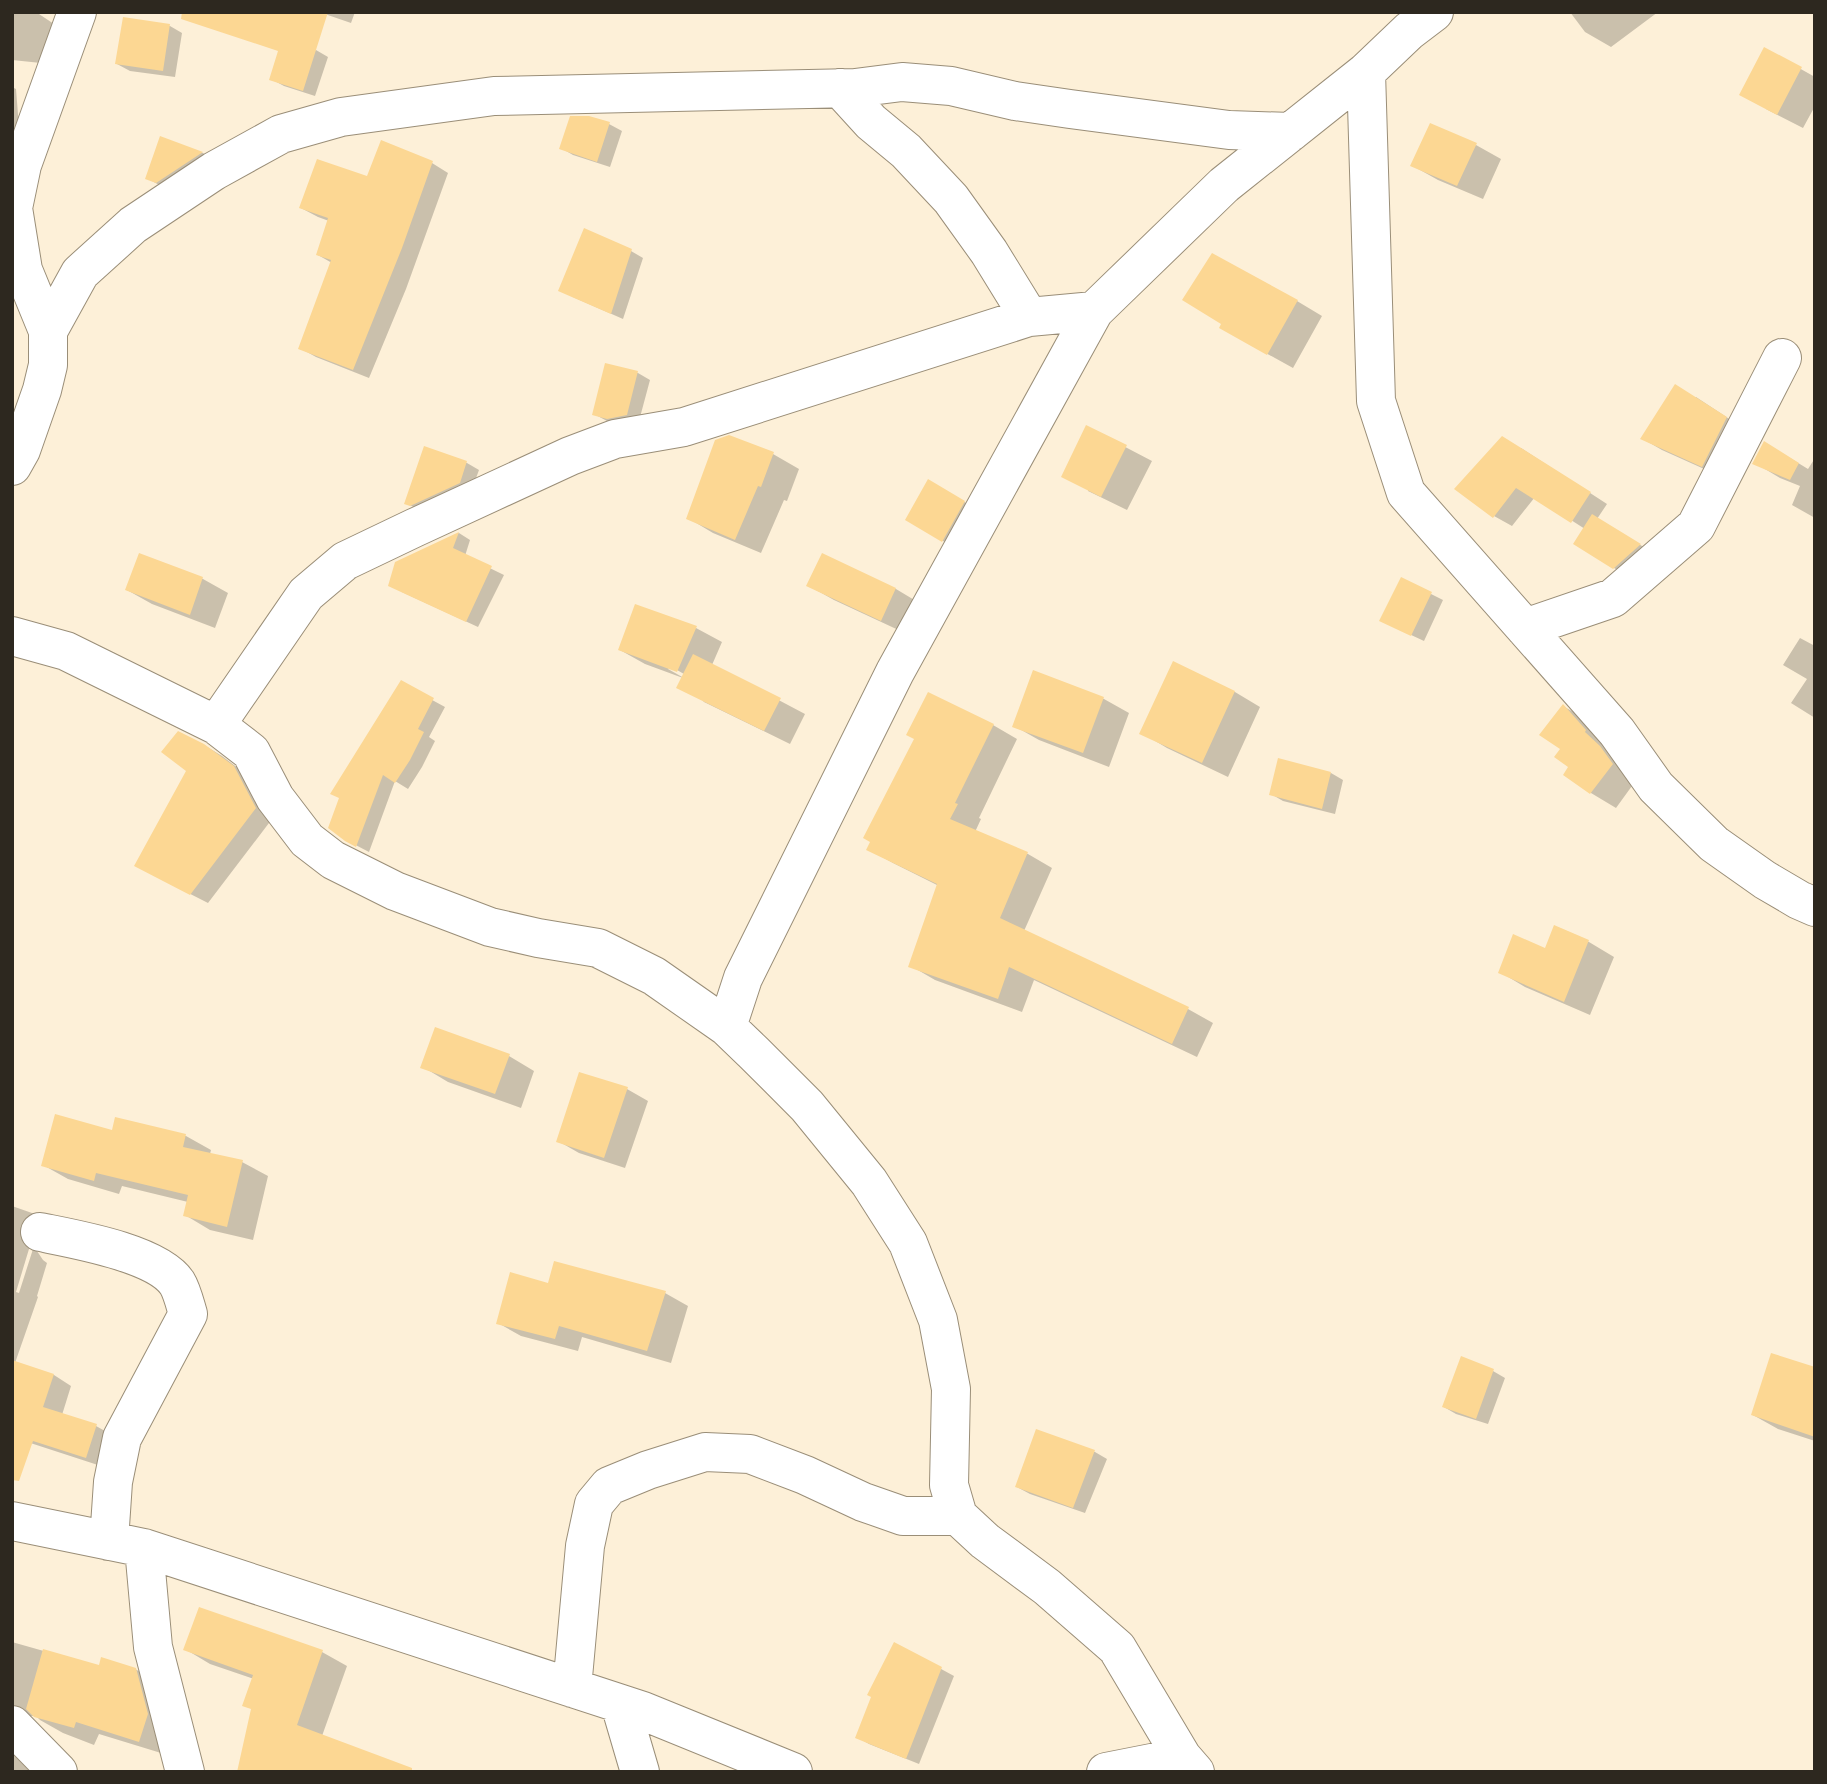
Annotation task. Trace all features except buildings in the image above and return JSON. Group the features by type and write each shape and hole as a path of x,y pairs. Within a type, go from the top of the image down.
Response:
{"street":[{"path":"12,466 21,450 43,390 48,365 48,331 23,270 13,208 22,165 77,12"},
{"path":"727,1027 743,978 895,672 1094,311 1224,185 1366,72 1409,31 1434,12"},
{"path":"1366,72 1376,401 1406,493 1617,732 1656,787 1714,844 1765,880 1815,907"},
{"path":"48,331 80,273 133,225 214,171 281,134 341,117 494,96 855,88 902,82 951,86 1015,101 1229,131 1291,132"},
{"path":"840,88 871,121 906,151 951,200 989,252 1029,317"},
{"path":"216,725 306,594 345,561 570,456 615,439 684,427 1029,317 1094,311"},
{"path":"1525,628 1614,598 1696,526 1782,358"},
{"path":"12,636 66,651 216,725 251,752 275,798 307,840 332,860 395,891 490,927 598,948 654,976 727,1027 807,1106 869,1182 908,1243 938,1320 951,1389 949,1485 958,1516 985,1541 1047,1587 1117,1648 1188,1764 1106,1772"},
{"path":"40,1232 94,1243 154,1262 177,1282 188,1314 122,1438 113,1482 185,1772"},
{"path":"572,1688 585,1546 594,1504 609,1486 705,1452 750,1454 903,1516 958,1516"},
{"path":"12,1521 127,1544 620,1703 793,1772"},
{"path":"620,1703 640,1772"},
{"path":"12,1725 58,1772"}]}
